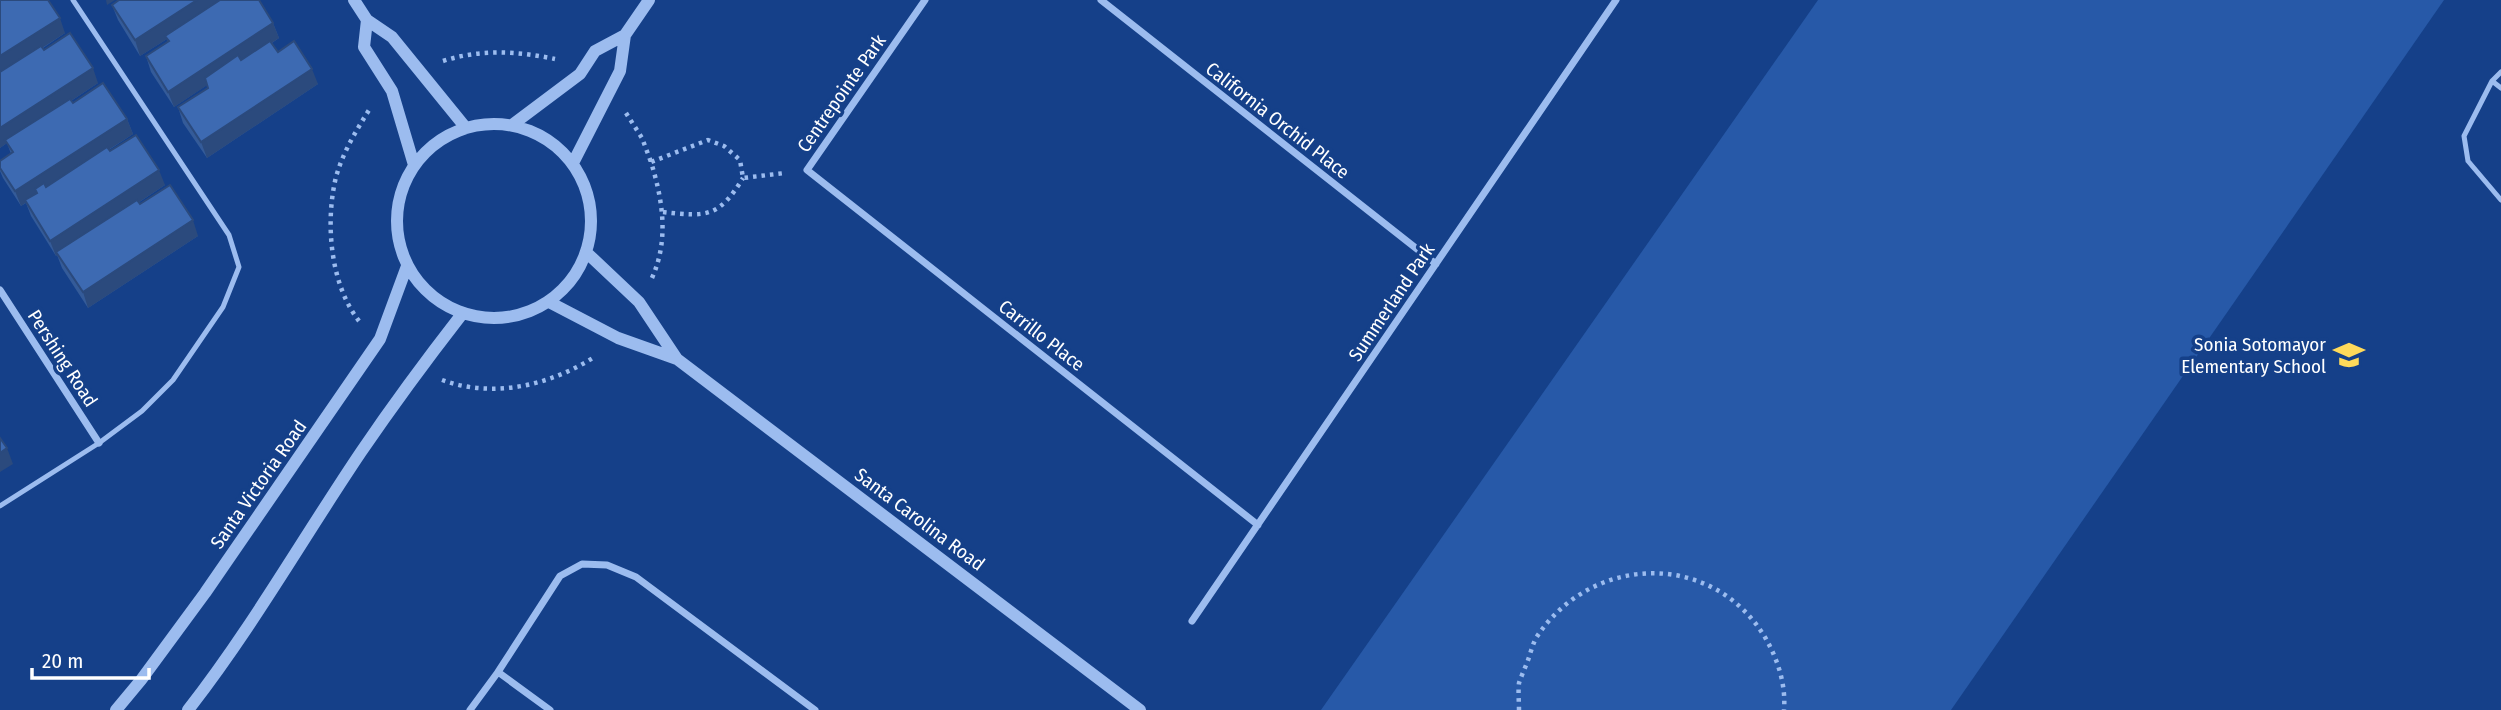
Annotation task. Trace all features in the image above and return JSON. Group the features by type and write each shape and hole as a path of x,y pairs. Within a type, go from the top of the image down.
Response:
{"street":[{"path":"354,0 367,20 392,37 466,128"},
{"path":"573,163 620,71 625,35 649,0"},
{"name":"Centrepointe Park","path":"807,170 925,0"},
{"name":"California Orchid Place","path":"1101,0 1436,264"},
{"name":"Summerland Park","path":"1192,621 1616,0"},
{"path":"367,20 364,47 392,91 414,165"},
{"path":"513,125 580,74 594,51 625,35"},
{"path":"489,124 513,125 536,132 557,145 573,163 585,184 592,206 592,230 587,253 572,281 549,302 522,315 492,319 462,314 439,303 421,287 407,266 398,241 396,214 402,188 414,165 437,142 466,128 489,124"},
{"name":"Carrillo Place","path":"807,170 1258,525"},
{"name":"Santa Carolina Road","path":"587,253 639,302 677,359"},
{"name":"Santa Victoria Road","path":"116,710 205,593 380,339 407,266"},
{"name":"Pershing Road","path":"0,290 99,443"},
{"name":"Santa Carolina Road","path":"549,302 618,338 677,359 1140,710"},
{"path":"188,710 226,661 421,366 462,314"},
{"path":"470,710 560,576 582,564 607,565 636,577 815,710"},
{"path":"498,672 550,710"}],"lane":[{"path":"0,506 99,443 142,411 173,380 223,307 239,267 229,235 73,0"},
{"path":"2501,72 2492,81 2464,136 2468,161 2501,200"},
{"path":"2492,81 2501,88"}],"path":[{"path":"436,63 462,55 497,52 528,53 563,60"},
{"path":"366,330 352,313 341,290 333,254 330,210 336,176 351,139 376,100"},
{"path":"620,105 642,138 651,162 663,212 663,235 658,265 650,283"},
{"path":"651,162 708,141 724,146 740,160 743,178 724,205 713,212 693,216 663,212"},
{"path":"743,178 807,170"},
{"path":"438,379 481,390 537,384 573,371 602,352"},
{"path":"1519,710 1519,683 1535,640 1565,604 1601,582 1642,572 1684,576 1723,592 1755,620 1776,656 1785,697 1784,710"}],"shaded area":[{"path":"1818,0 2444,0 1951,710 1321,710"}],"building":[{"path":"0,0 48,0 60,18 0,56"},
{"path":"119,0 197,0 135,40 112,5"},
{"path":"220,0 259,0 273,23 168,92 146,56 169,41 165,36"},
{"path":"70,33 93,68 0,128 0,72 41,46 44,50"},
{"path":"270,41 278,52 294,41 312,69 201,142 178,107 208,88 205,78 238,55 241,60"},
{"path":"103,83 127,119 15,191 0,168 0,161 13,152 5,140 70,99 73,103"},
{"path":"136,135 159,170 50,241 25,200 37,193 35,189 44,183 46,187 107,147 110,151"},
{"path":"170,185 193,220 83,292 56,252 137,200 140,204"},
{"path":"0,438 7,448 0,453"}],"place":[{"name":"Sonia Sotomayor Elementary School","path":"2349,355"}]}
